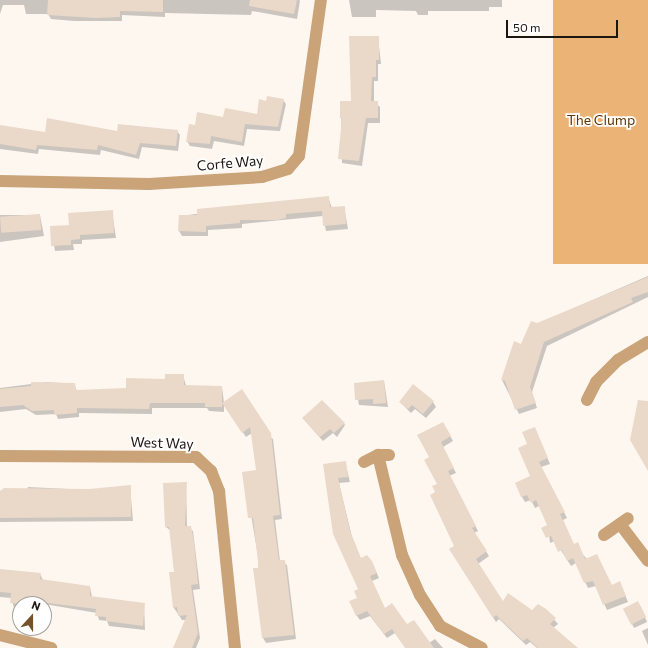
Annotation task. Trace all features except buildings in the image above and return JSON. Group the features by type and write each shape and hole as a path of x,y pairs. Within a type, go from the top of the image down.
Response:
{"street":[{"name":"Corfe Way","path":"0,181 149,184 262,177 288,169 299,156 320,0"},
{"path":"587,400 596,382 618,360 648,342"},
{"path":"364,462 383,455 402,555 420,595 440,626 482,648"},
{"name":"West Way","path":"0,456 196,456 211,471 218,491 235,648"},
{"path":"604,535 624,521 648,561"},
{"path":"0,635 51,648"}],"green space":[{"name":"The Clump","path":"553,0 648,0 648,264 553,264"}]}
